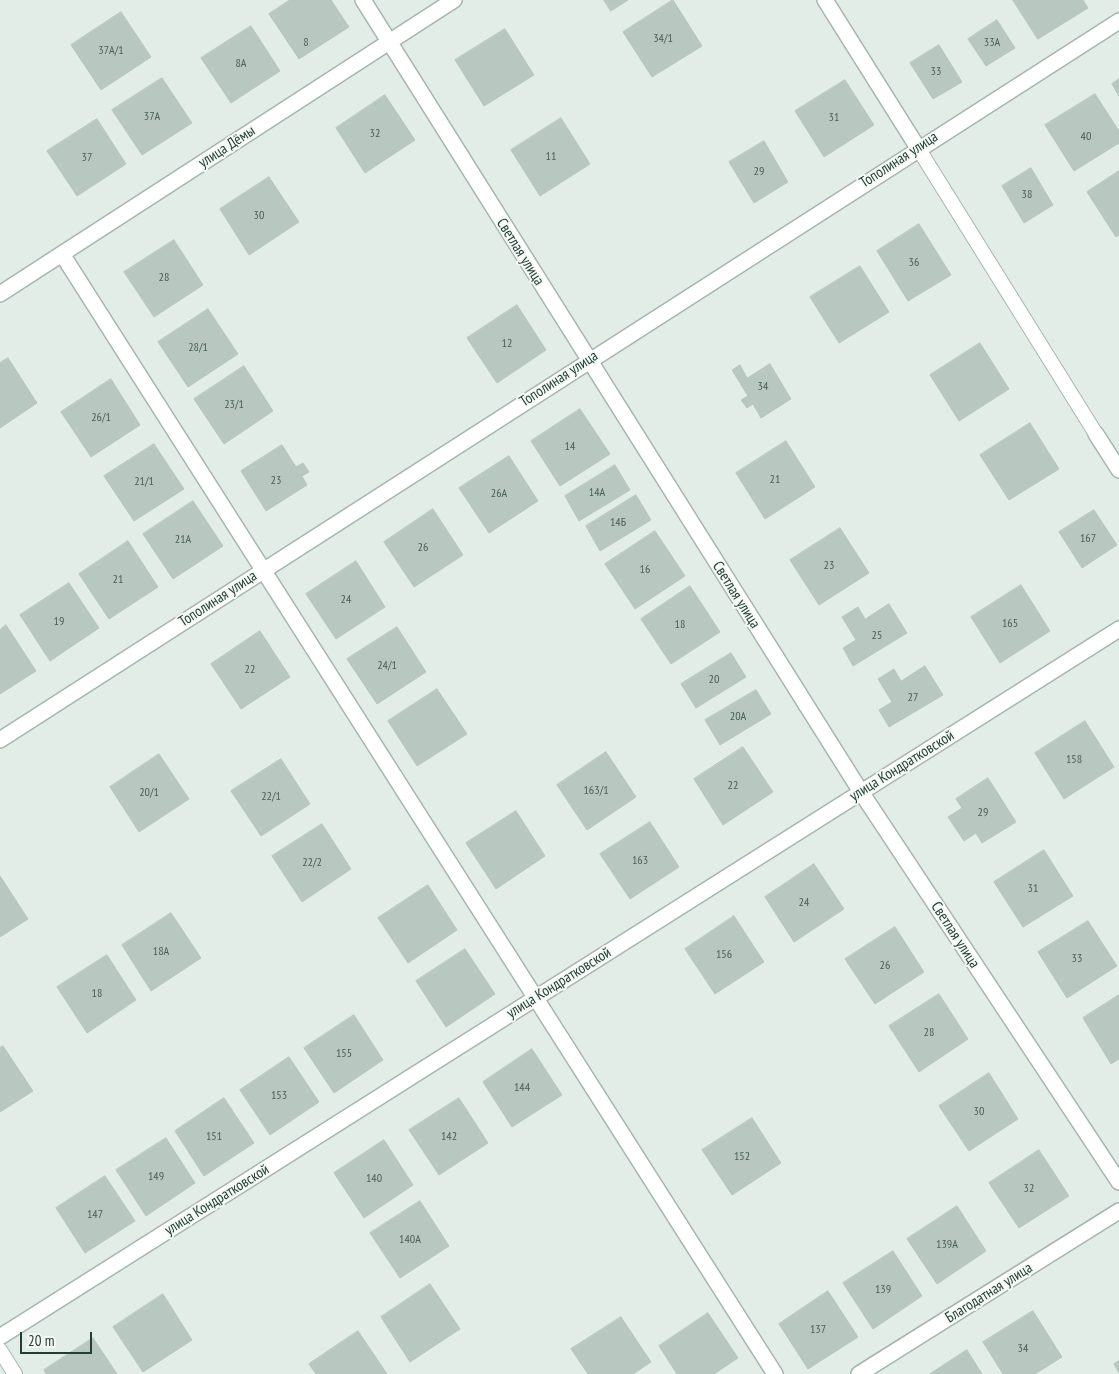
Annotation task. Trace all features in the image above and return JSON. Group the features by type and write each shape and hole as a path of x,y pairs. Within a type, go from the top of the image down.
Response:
{"street":[{"name":"Светлая улица","path":"363,0 861,792 1119,1182"},
{"name":"улица Дёмы","path":"0,294 454,0"},
{"path":"825,0 918,148"},
{"name":"Тополиная улица","path":"0,740 588,360 1119,21"},
{"path":"62,254 775,1374"},
{"path":"1096,434 1119,470"},
{"name":"улица Кондратковской","path":"0,1337 1119,629"},
{"name":"Благодатная улица","path":"859,1374 1119,1211"}],"lane":[{"path":"918,148 1096,434"},
{"path":"0,1350 15,1374"}],"building":[{"path":"290,0 331,0 349,27 299,59 269,14"},
{"path":"604,0 628,0 611,11"},
{"path":"673,0 702,46 652,77 623,32"},
{"path":"1013,0 1083,0 1088,8 1038,39"},
{"path":"121,12 151,57 101,90 71,45"},
{"path":"997,20 1015,48 986,66 968,39"},
{"path":"251,26 280,71 231,103 201,58"},
{"path":"505,29 534,75 484,106 455,60"},
{"path":"939,45 962,82 933,99 910,63"},
{"path":"162,78 192,123 142,155 112,110"},
{"path":"1119,79 1119,96 1112,84"},
{"path":"845,80 874,125 824,157 795,111"},
{"path":"1095,94 1119,131 1119,143 1074,171 1045,125"},
{"path":"385,95 415,140 365,173 336,128"},
{"path":"561,118 590,164 540,196 511,150"},
{"path":"97,119 126,164 77,196 47,151"},
{"path":"764,141 788,182 754,203 729,162"},
{"path":"1031,168 1053,205 1024,223 1002,186"},
{"path":"1119,171 1119,235 1116,237 1087,192"},
{"path":"269,177 299,222 249,255 220,209"},
{"path":"919,224 951,275 908,301 877,251"},
{"path":"174,240 203,285 154,317 124,272"},
{"path":"860,266 889,312 839,343 810,297"},
{"path":"517,305 546,350 497,383 467,338"},
{"path":"208,309 238,354 188,387 158,342"},
{"path":"980,343 1009,389 959,421 930,375"},
{"path":"8,358 37,403 0,428 0,363"},
{"path":"770,364 791,399 761,418 753,404 747,408 741,400 748,396 732,370 740,365 747,378"},
{"path":"244,366 273,411 224,444 194,399"},
{"path":"111,379 140,425 91,457 61,412"},
{"path":"580,409 610,454 560,486 531,441"},
{"path":"1030,423 1059,469 1009,500 980,455"},
{"path":"786,441 815,487 765,519 736,473"},
{"path":"154,444 184,489 134,521 104,476"},
{"path":"282,445 296,467 303,463 309,472 302,476 307,485 266,511 241,471"},
{"path":"509,456 538,501 489,533 459,488"},
{"path":"615,465 630,490 579,521 565,496"},
{"path":"636,495 651,520 600,551 586,526"},
{"path":"193,501 223,546 173,579 143,534"},
{"path":"433,509 463,555 414,587 384,542"},
{"path":"1094,510 1117,545 1082,568 1059,532"},
{"path":"840,528 869,573 819,605 790,560"},
{"path":"655,531 685,576 635,609 605,564"},
{"path":"128,541 158,587 109,619 79,574"},
{"path":"356,561 385,607 336,639 306,594"},
{"path":"69,583 99,628 50,661 20,615"},
{"path":"1021,585 1050,631 1000,663 971,617"},
{"path":"690,586 720,632 671,664 641,619"},
{"path":"889,604 907,633 853,666 843,648 856,640 842,617 858,607 865,619"},
{"path":"6,625 36,671 0,694 0,630"},
{"path":"397,627 426,672 377,704 347,659"},
{"path":"260,631 290,677 241,709 211,664"},
{"path":"731,653 746,677 696,708 681,684"},
{"path":"925,666 943,695 889,727 879,710 892,702 878,679 894,669 901,681"},
{"path":"437,689 467,734 417,766 388,721"},
{"path":"756,690 771,714 720,745 705,720"},
{"path":"1085,721 1114,767 1064,799 1035,753"},
{"path":"743,747 773,792 723,825 694,779"},
{"path":"606,752 636,797 587,830 557,785"},
{"path":"159,754 189,799 139,832 110,787"},
{"path":"281,759 310,804 261,836 231,791"},
{"path":"988,778 1016,822 982,843 976,833 964,841 948,817 962,808 956,799"},
{"path":"516,811 545,856 496,889 466,843"},
{"path":"650,822 679,867 630,899 600,854"},
{"path":"322,824 351,869 302,902 272,856"},
{"path":"1044,850 1073,896 1023,927 994,882"},
{"path":"814,864 844,909 794,942 765,897"},
{"path":"0,876 28,919 0,937"},
{"path":"428,885 457,930 408,963 378,918"},
{"path":"171,913 201,958 151,991 122,945"},
{"path":"734,916 764,962 715,994 685,949"},
{"path":"1088,921 1117,966 1067,998 1038,952"},
{"path":"895,927 924,972 875,1004 845,959"},
{"path":"465,949 495,994 446,1027 416,981"},
{"path":"107,955 136,1000 87,1033 57,987"},
{"path":"939,994 968,1039 919,1072 889,1026"},
{"path":"1119,995 1119,1059 1111,1064 1083,1018"},
{"path":"354,1015 383,1060 334,1093 304,1048"},
{"path":"3,1046 33,1091 0,1112 0,1048"},
{"path":"532,1049 562,1095 512,1127 483,1082"},
{"path":"289,1057 319,1102 270,1135 240,1090"},
{"path":"989,1073 1018,1119 969,1151 939,1106"},
{"path":"224,1098 254,1143 204,1176 175,1131"},
{"path":"459,1098 488,1143 439,1175 409,1130"},
{"path":"752,1118 781,1163 732,1195 702,1150"},
{"path":"166,1138 195,1183 146,1216 116,1170"},
{"path":"384,1140 413,1185 364,1218 334,1173"},
{"path":"1039,1150 1069,1196 1019,1228 989,1183"},
{"path":"105,1176 135,1221 85,1253 56,1208"},
{"path":"420,1201 449,1246 400,1278 370,1233"},
{"path":"957,1206 986,1251 937,1284 907,1239"},
{"path":"893,1251 922,1296 873,1329 843,1283"},
{"path":"430,1284 460,1329 410,1362 381,1317"},
{"path":"828,1291 858,1337 808,1369 779,1324"},
{"path":"163,1294 192,1340 143,1372 113,1327"},
{"path":"1033,1311 1062,1357 1035,1374 1003,1374 983,1342"},
{"path":"708,1313 738,1358 714,1374 677,1374 659,1346"},
{"path":"621,1317 651,1362 633,1374 588,1374 571,1349"},
{"path":"358,1331 387,1374 316,1374 309,1364"},
{"path":"93,1338 117,1374 46,1374 44,1370"},
{"path":"967,1350 982,1374 930,1374"},
{"path":"1119,1361 1119,1373 1114,1364"}]}
